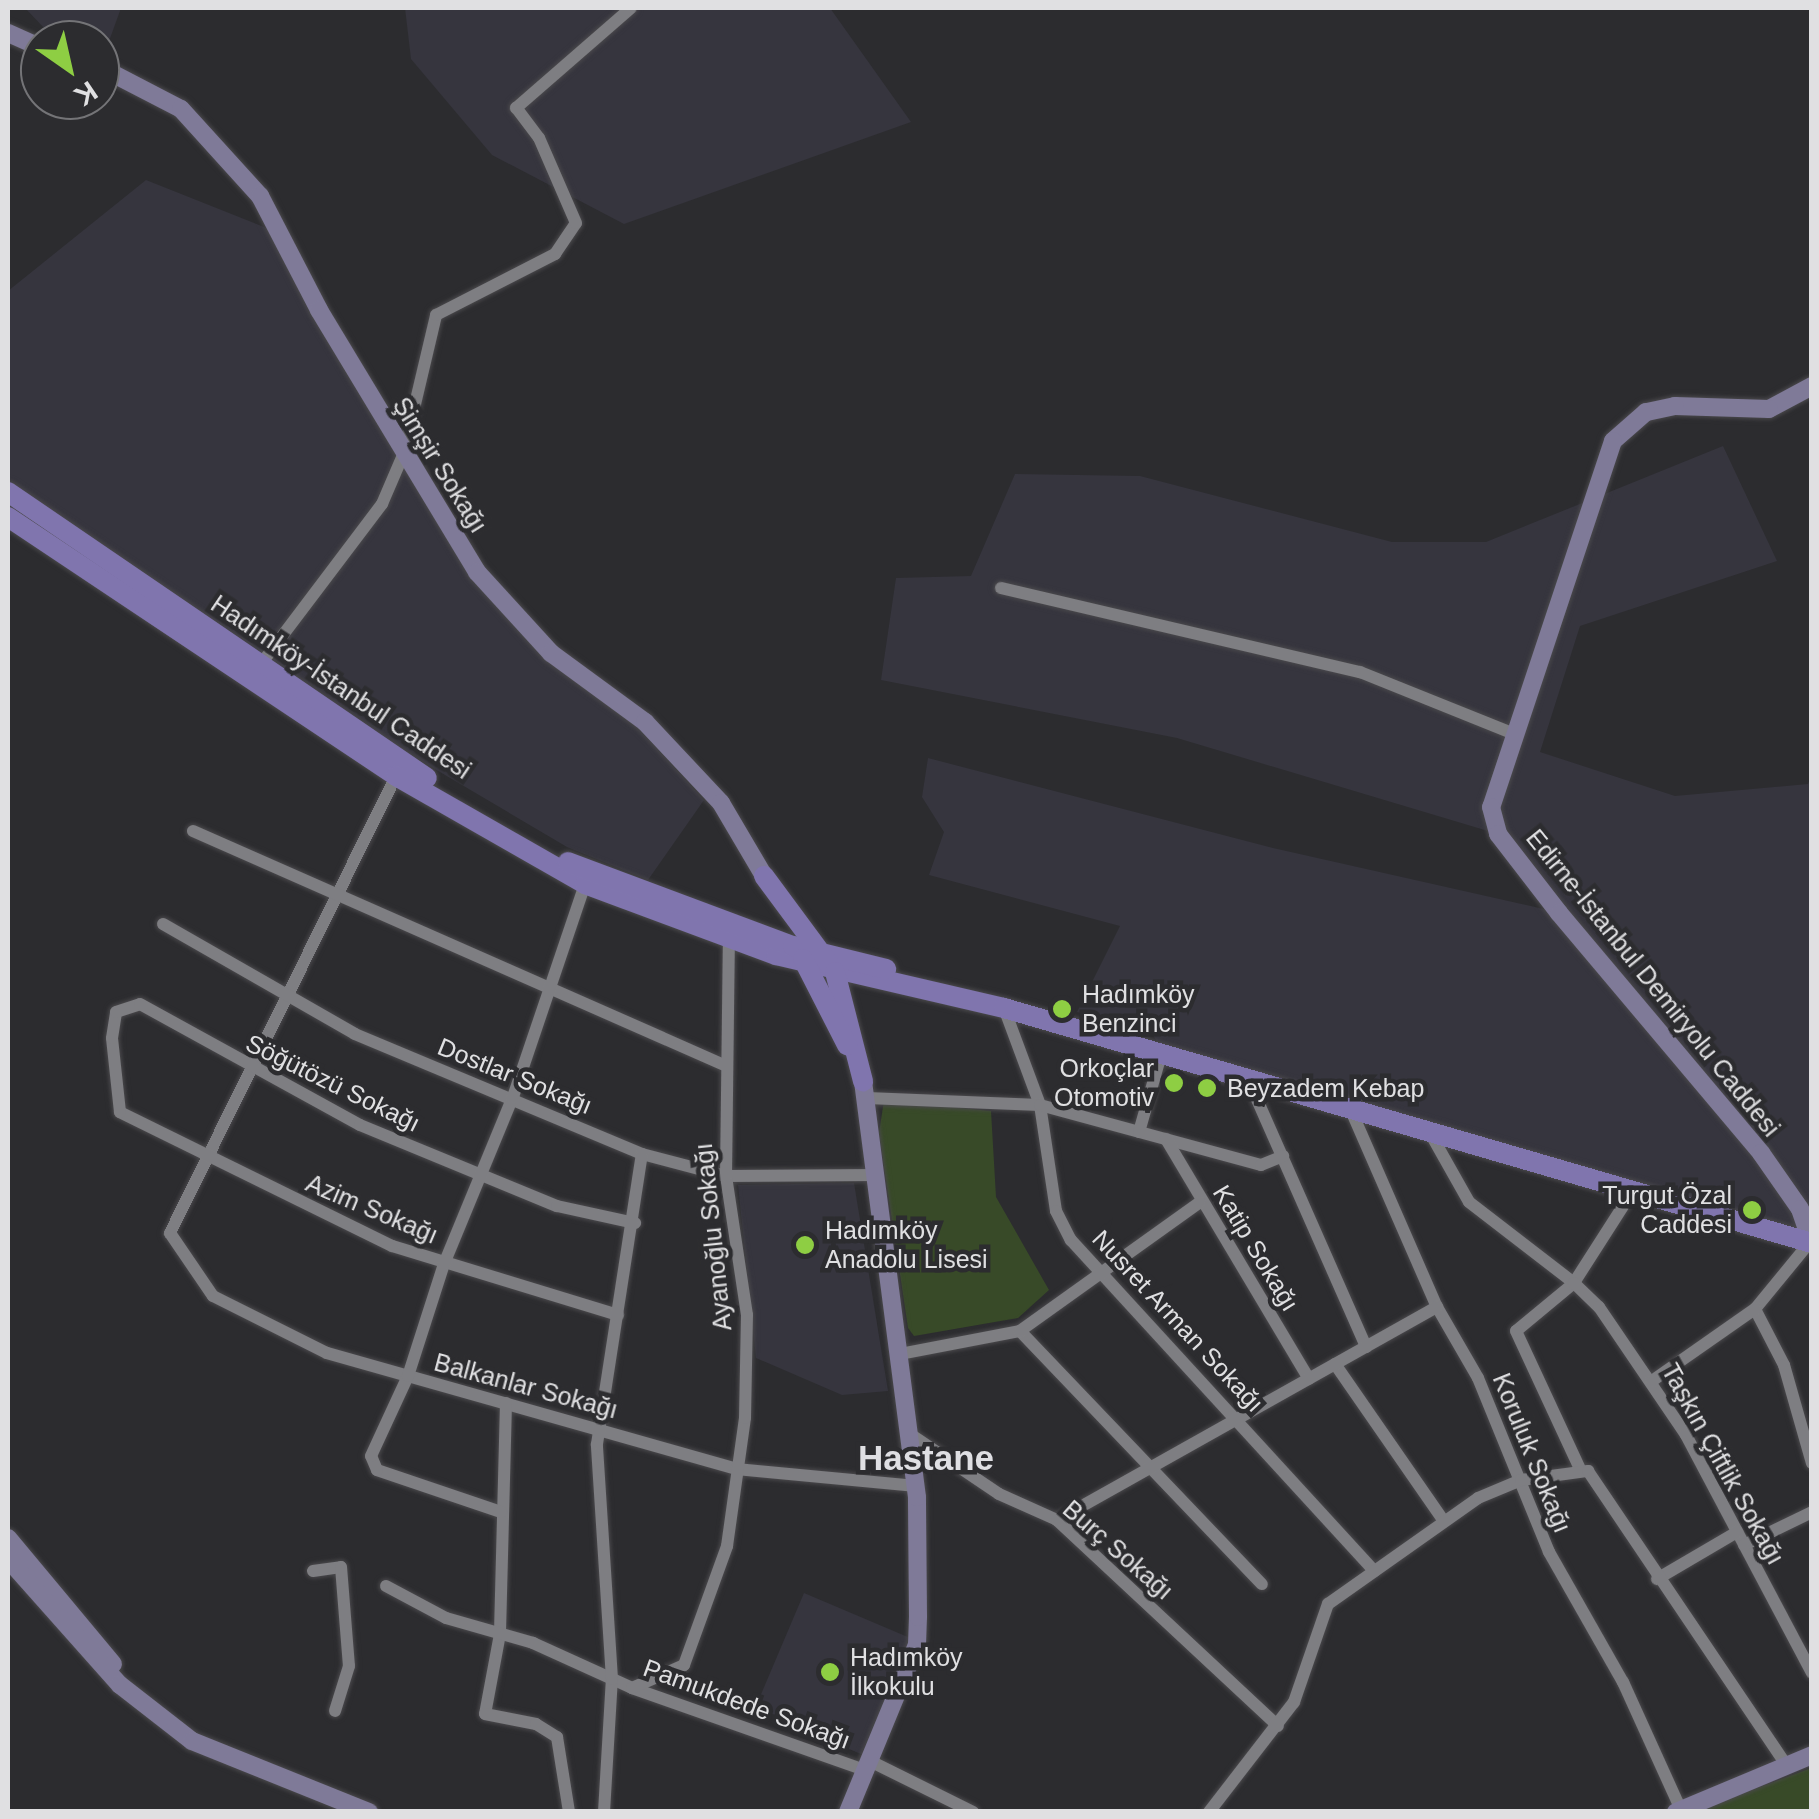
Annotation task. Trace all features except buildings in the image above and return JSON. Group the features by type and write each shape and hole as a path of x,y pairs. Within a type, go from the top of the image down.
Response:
{"main road":[{"name":"Hadımköy-İstanbul Caddesi","path":"8,492 394,758 572,864 807,954 835,972 1004,1008 1634,1188 1811,1243"},
{"name":"Hadımköy-İstanbul Caddesi","path":"8,517 396,776 585,884 729,939 944,983 1004,1008"},
{"path":"764,876 807,954 865,1090"},
{"path":"764,876 807,954"},
{"path":"835,972 865,1090"}],"street":[{"path":"261,664 382,504 403,455 436,315 554,254 576,223 540,138 516,108 631,8"},
{"name":"Şimşir Sokağı","path":"120,77 181,109 260,196 403,455 477,572 552,653 646,722 720,804 764,876"},
{"name":"Edirne-İstanbul Demiryolu Caddesi","path":"1811,1243 1800,1209 1761,1154 1498,834 1491,807 1613,441 1646,412 1675,406 1769,409 1812,386"},
{"path":"1001,588 1360,672 1514,734"},
{"path":"206,1156 286,994 340,896 396,776"},
{"path":"193,831 552,984 724,1064"},
{"path":"501,1512 377,1470 371,1456 408,1376 444,1264 513,1097 585,884"},
{"name":"Dostlar Sokağı","path":"162,924 404,1056 513,1097 642,1154 726,1176 878,1175"},
{"name":"Ayanoğlu Sokağı","path":"632,1688 684,1665 727,1546 745,1418 747,1316 726,1176 724,1064 729,939"},
{"name":"Söğütözü Sokağı","path":"120,1112 112,1038 116,1012 140,1004 250,1070 480,1176 557,1206 635,1222"},
{"name":"Nusret Arman Sokağı","path":"1004,1008 1040,1105 1056,1211 1102,1272 1239,1418 1374,1571"},
{"path":"1139,1132 1161,1054"},
{"path":"1248,1079 1366,1347"},
{"path":"848,1812 917,1646 916,1486 865,1090 1040,1105 1261,1165 1282,1156"},
{"name":"Koruluk Sokağı","path":"1350,1108 1438,1307 1478,1378 1549,1552 1623,1682 1678,1811"},
{"name":"Azim Sokağı","path":"120,1112 354,1229 444,1264 618,1315"},
{"name":"Taşkın Çiftlik Sokağı","path":"1430,1131 1454,1187 1599,1307 1652,1381 1812,1672"},
{"name":"Katip Sokağı","path":"1166,1139 1200,1202 1309,1379"},
{"path":"604,1812 612,1679 599,1428 635,1222 642,1154"},
{"name":"Balkanlar Sokağı","path":"206,1156 170,1233 212,1296 327,1353 736,1470 916,1486"},
{"path":"1582,1472 1516,1330 1574,1284 1634,1188"},
{"path":"900,1354 1020,1331 1200,1202"},
{"path":"1652,1381 1755,1310 1811,1243"},
{"path":"1056,1520 1438,1307"},
{"path":"1755,1310 1784,1365 1812,1462"},
{"path":"1020,1331 1146,1470 1262,1584"},
{"path":"1335,1364 1442,1520"},
{"path":"506,1403 500,1634 485,1714 536,1724 556,1737 569,1812"},
{"name":"Burç Sokağı","path":"910,1434 999,1494 1056,1520 1278,1726"},
{"path":"1209,1812 1278,1726 1312,1658 1328,1604 1442,1520 1521,1480 1588,1470 1657,1578 1789,1766"},
{"path":"1744,1545 1812,1512"},
{"path":"1657,1578 1737,1532"},
{"path":"8,1538 163,1720"},
{"path":"8,1559 84,1650 163,1720 209,1751 369,1812"},
{"path":"314,1571 342,1567 350,1666 335,1710"},
{"name":"Pamukdede Sokağı","path":"386,1586 446,1618 500,1634 632,1688 870,1766 973,1812"},
{"path":"1678,1811 1812,1758"}],"shaded area":[{"path":"25,8 121,8 117,20 36,20"},
{"path":"405,8 830,8 911,122 624,224 492,155 411,59"},
{"path":"146,180 269,229 311,315 470,577 635,725 704,800 648,880 567,847 406,752 8,481 8,291"},
{"path":"1723,446 1777,561 1580,626 1540,752 1675,796 1808,784 1811,776 1811,1236 1158,1044 1149,1028 1077,1012 1120,926 929,875 944,832 922,797 928,758 1273,848 1557,912 1498,834 1177,738 881,680 896,578 971,576 1015,474 1140,476 1392,542 1486,542"},
{"name":"Hadımköy Anadolu Lisesi","path":"854,1183 888,1391 842,1395 756,1358 738,1185"},
{"name":"Hadımköy İlkokulu","path":"804,1593 911,1638 862,1754 755,1709"}],"green space":[{"path":"884,1100 991,1111 996,1197 1049,1290 1018,1318 914,1336 908,1328 879,1133"},
{"path":"1811,1768 1811,1811 1696,1811"}],"place":[{"name":"Hadımköy Benzinci","path":"1062,1009"},
{"name":"Orkoçlar Otomotiv","path":"1174,1083"},
{"name":"Beyzadem Kebap","path":"1207,1088"},
{"name":"Turgut Özal Caddesi","path":"1752,1210"},
{"name":"Hadımköy Anadolu Lisesi","path":"805,1245"},
{"name":"Hadımköy İlkokulu","path":"830,1672"}],"district":[{"name":"Hastane","path":"926,1458"}]}
